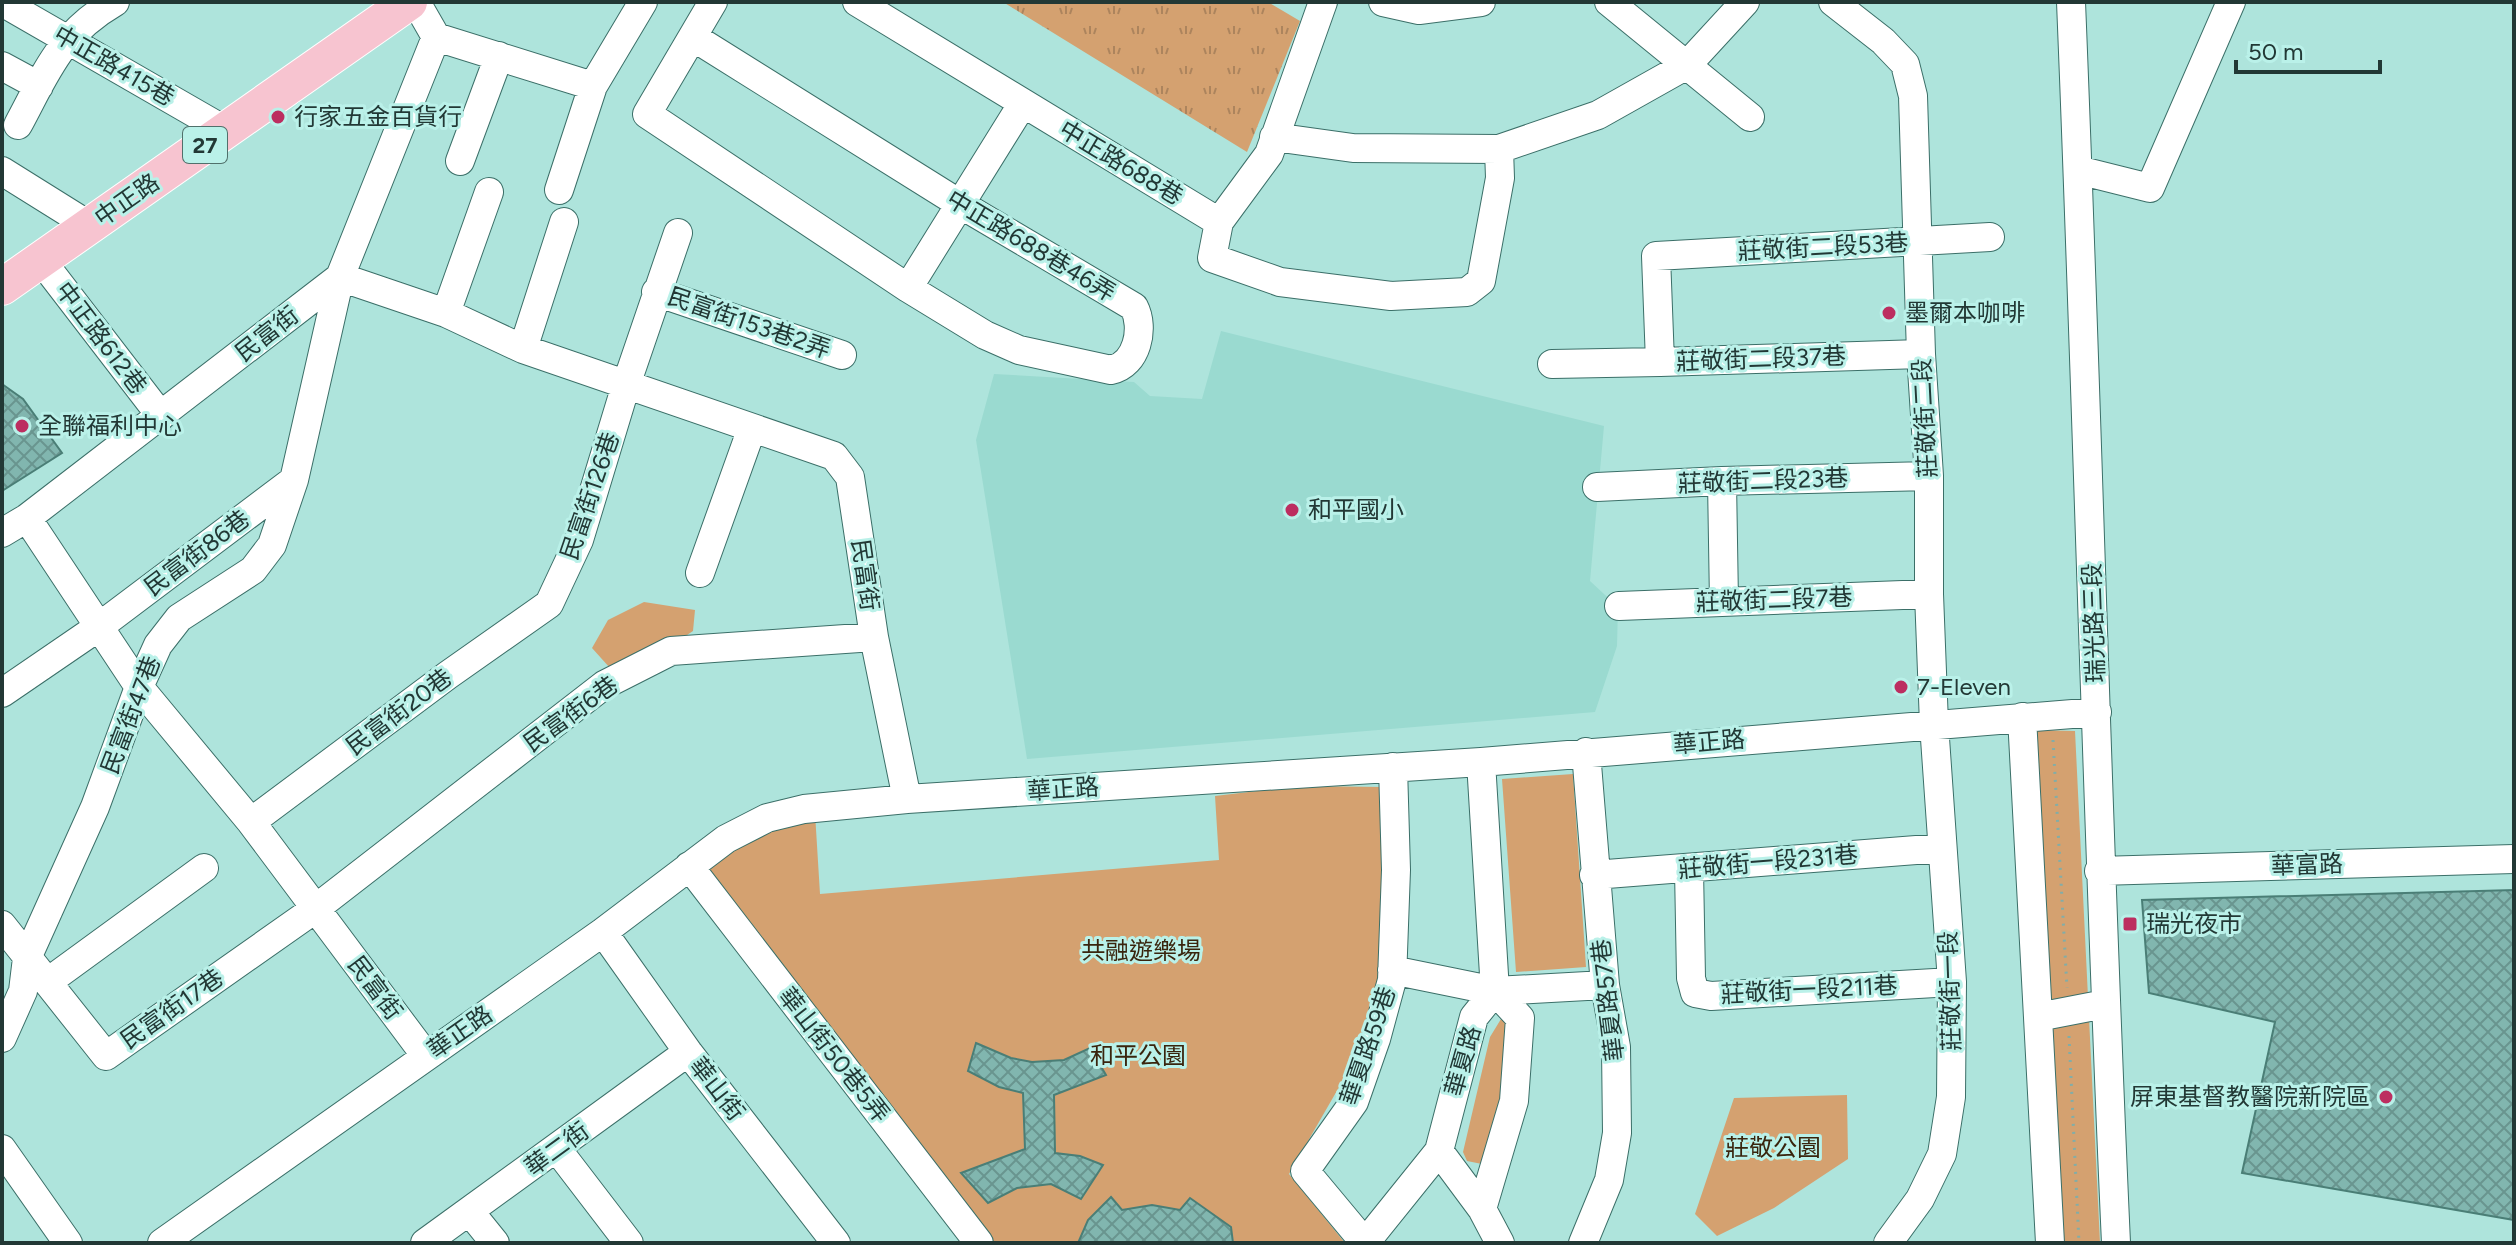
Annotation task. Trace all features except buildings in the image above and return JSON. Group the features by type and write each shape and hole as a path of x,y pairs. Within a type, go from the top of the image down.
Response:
{"main road":[{"name":"中正路","path":"2,287 226,131 397,5"}],"street":[{"name":"中正路415巷","path":"2,2 226,131"},
{"path":"18,125 66,39 90,17 115,2"},
{"path":"559,190 593,86 643,2"},
{"path":"693,37 713,2"},
{"name":"中正路688巷","path":"857,2 1219,222"},
{"path":"1323,2 1269,154 1219,222 1212,258 1280,282 1391,296 1467,292 1481,281 1500,178 1499,149"},
{"path":"1383,2 1419,10 1481,2"},
{"path":"1609,2 1750,117"},
{"path":"1274,137 1353,148 1499,149 1598,115 1687,65 1745,2"},
{"name":"莊敬街二段","path":"1833,2 1883,41 1905,64 1913,96 1921,354 1929,476 1934,724"},
{"name":"瑞光路三段","path":"2071,2 2097,712 2099,871 2116,1243"},
{"path":"2078,170 2150,188 2231,2"},
{"path":"397,5 436,37 593,86"},
{"name":"民富街47巷","path":"2,1038 23,991 27,958 95,807 139,687 158,645 179,618 253,570 272,545 294,480 340,277 436,37"},
{"name":"中正路688巷46弄","path":"693,37 960,204 1134,307 1140,330 1129,361 1122,368 1111,370 1019,350 985,335 908,288 647,114 693,37"},
{"path":"460,161 499,56"},
{"path":"2,66 39,86"},
{"path":"908,288 1023,103"},
{"path":"2,171 90,226"},
{"path":"446,313 489,192"},
{"path":"523,349 564,222"},
{"name":"民富街126巷","path":"549,604 579,540 626,385 678,233"},
{"name":"莊敬街二段53巷","path":"1656,256 1990,237"},
{"name":"莊敬街二段37巷","path":"1656,256 1660,362 1921,354"},
{"name":"中正路612巷","path":"41,260 161,416"},
{"name":"民富街","path":"426,1056 251,822 139,687 27,518 340,277 446,313 523,349 834,456 850,477 874,637 907,799"},
{"name":"民富街153巷2弄","path":"656,292 842,355"},
{"path":"1552,364 1660,362"},
{"path":"700,573 752,428"},
{"name":"莊敬街二段23巷","path":"1597,487 1929,476"},
{"name":"民富街86巷","path":"2,693 100,626 294,480"},
{"path":"1722,481 1724,602"},
{"path":"2,533 27,518"},
{"name":"莊敬街二段7巷","path":"1619,606 1929,594"},
{"name":"民富街20巷","path":"251,822 549,604"},
{"name":"民富街6巷","path":"315,909 604,685 671,651 874,637"},
{"name":"華正路","path":"162,1243 603,932 726,839 767,818 804,809 907,799 1481,762 2097,712"},
{"path":"2022,717 2050,1243"},
{"name":"莊敬街一段","path":"1888,1243 1920,1199 1942,1154 1951,1097 1952,982 1934,724"},
{"name":"華夏路57巷","path":"1583,1243 1609,1180 1617,1133 1616,1047 1605,985 1586,752"},
{"path":"1481,762 1495,991 1520,1018 1514,1101 1482,1209"},
{"name":"華夏路59巷","path":"1365,1243 1305,1171 1354,1102 1376,1039 1392,970 1396,870 1393,767"},
{"name":"莊敬街一段231巷","path":"1594,875 1942,848"},
{"name":"華富路","path":"2099,871 2514,859"},
{"name":"華山街50巷5弄","path":"689,866 979,1243"},
{"path":"49,981 204,868"},
{"name":"莊敬街一段211巷","path":"1689,869 1691,978 1695,993 1711,996 1952,982"},
{"name":"民富街17巷","path":"2,925 106,1056 315,909"},
{"name":"華山街","path":"603,932 688,1052 836,1243"},
{"path":"1392,970 1495,991 1605,985"},
{"name":"華夏路","path":"1365,1243 1439,1151 1474,1017 1495,991"},
{"path":"2038,1017 2105,1004"},
{"name":"華二街","path":"425,1243 688,1052"},
{"path":"557,1149 629,1243"},
{"path":"1439,1151 1482,1209 1500,1243"},
{"path":"6,1164 68,1243"},
{"path":"470,1212 495,1243"}],"shaded area":[{"name":"和平國小","path":"1221,331 1604,426 1590,581 1618,607 1617,646 1595,712 1027,759 976,440 994,374 1134,382 1150,396 1202,399"}],"green space":[{"path":"1003,2 1268,2 1300,21 1247,152"},
{"path":"644,602 695,610 693,631 678,641 610,668 592,648 608,620"},
{"path":"2035,730 2075,731 2100,1243 2058,1243"},
{"path":"1573,774 1586,967 1516,972 1502,779"},
{"name":"和平公園","path":"1299,786 1386,787 1381,985 1361,1049 1289,1174 1345,1243 984,1243 699,861 815,813 820,894 1219,860 1215,796"},
{"path":"1501,1019 1508,1022 1505,1099 1482,1164 1467,1161 1463,1152 1490,1037"},
{"name":"莊敬公園","path":"1847,1095 1848,1159 1774,1208 1717,1236 1695,1214 1734,1098"}],"place":[{"name":"行家五金百貨行","path":"278,117"},
{"name":"墨爾本咖啡","path":"1889,313"},
{"name":"全聯福利中心","path":"22,426"},
{"name":"和平國小","path":"1292,510"},
{"name":"7-Eleven","path":"1901,687"},
{"name":"瑞光夜市","path":"2130,924"},
{"name":"屏東基督教醫院新院區","path":"2386,1097"}],"park label":[{"name":"共融遊樂場","path":"1141,951"}]}
